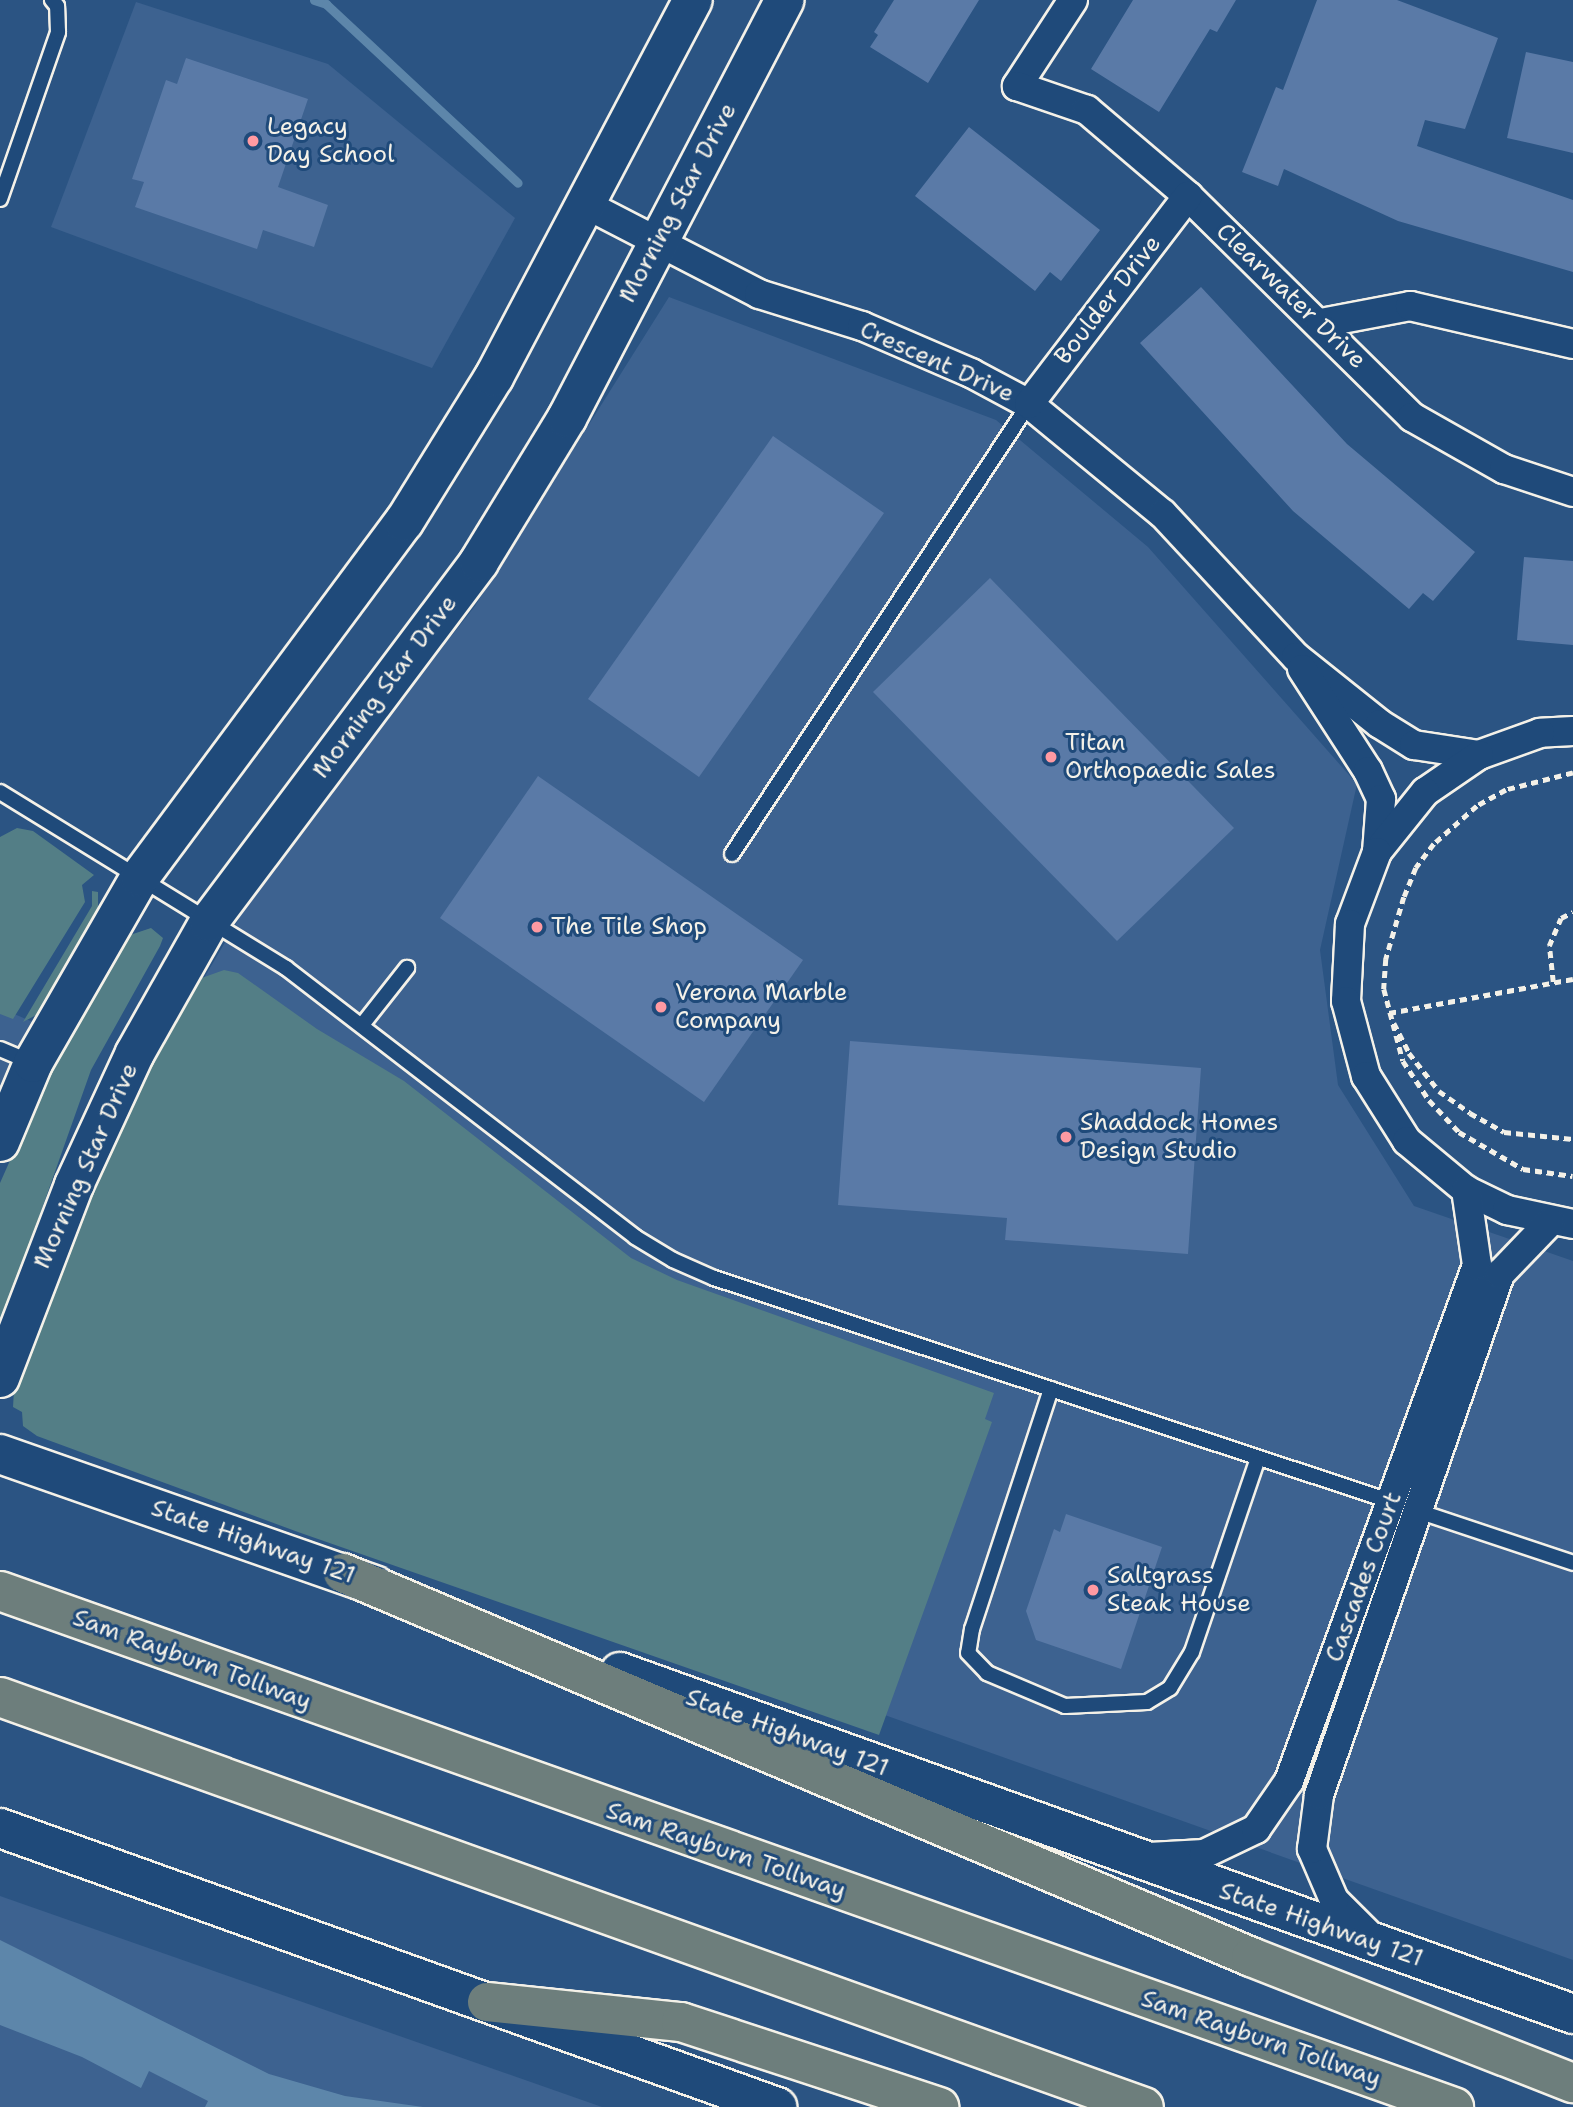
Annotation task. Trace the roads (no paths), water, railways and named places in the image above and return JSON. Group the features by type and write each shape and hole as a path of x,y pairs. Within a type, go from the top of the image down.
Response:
{"highway":[{"path":"343,1573 1264,1962 1573,2083"},
{"name":"Sam Rayburn Tollway","path":"0,1591 1454,2107"},
{"path":"0,1697 1144,2107"},
{"path":"487,2002 681,2022 939,2107"}],"street":[{"path":"0,1142 16,1056 140,877 404,522 494,377 693,0"},
{"name":"Morning Star Drive","path":"0,1378 74,1185 135,1053 209,922 479,562 567,418 655,243 785,0"},
{"name":"Clearwater Drive","path":"1073,0 1017,86 1087,110 1188,196 1321,323 1412,416 1504,469 1573,492"},
{"name":"Boulder Drive","path":"1029,404 1188,196"},
{"name":"Crescent Drive","path":"585,204 655,243 760,294 862,326 971,373 1029,404 1163,514 1296,657 1414,745 1479,755"},
{"path":"1321,323 1410,306 1573,344"},
{"name":"Crescent Drive","path":"1296,657 1334,723 1368,771 1381,799 1377,852"},
{"path":"1562,1223 1507,1210 1466,1190 1407,1141 1366,1076 1346,1001 1350,924 1377,852 1425,792 1479,755 1540,733 1573,731"},
{"name":"Cascades Court","path":"1130,1858 1204,1854 1255,1829 1289,1781 1477,1265 1466,1190"},
{"name":"Cascades Court","path":"1379,1945 1334,1900 1312,1849 1319,1795 1500,1274 1562,1223"},
{"name":"State Highway 121","path":"0,1454 343,1573 1130,1858 1573,2014"},
{"path":"0,1828 777,2107"}],"lane":[{"path":"0,199 58,32 57,5 52,0"},
{"path":"732,854 1029,404"},
{"path":"0,792 286,968 635,1237 673,1260 1573,1563"},
{"path":"362,1025 407,968"},
{"path":"1051,1389 972,1629 968,1653 987,1674 1065,1706 1147,1702 1170,1688 1192,1652 1258,1458"}],"waterway":[{"path":"314,0 326,4 518,183"}],"place":[{"name":"Legacy Day School","path":"253,141"},
{"name":"Titan Orthopaedic Sales","path":"1051,757"},
{"name":"The Tile Shop","path":"537,927"},
{"name":"Verona Marble Company","path":"661,1007"},
{"name":"Shaddock Homes Design Studio","path":"1066,1137"},
{"name":"Saltgrass Steak House","path":"1093,1590"}]}
